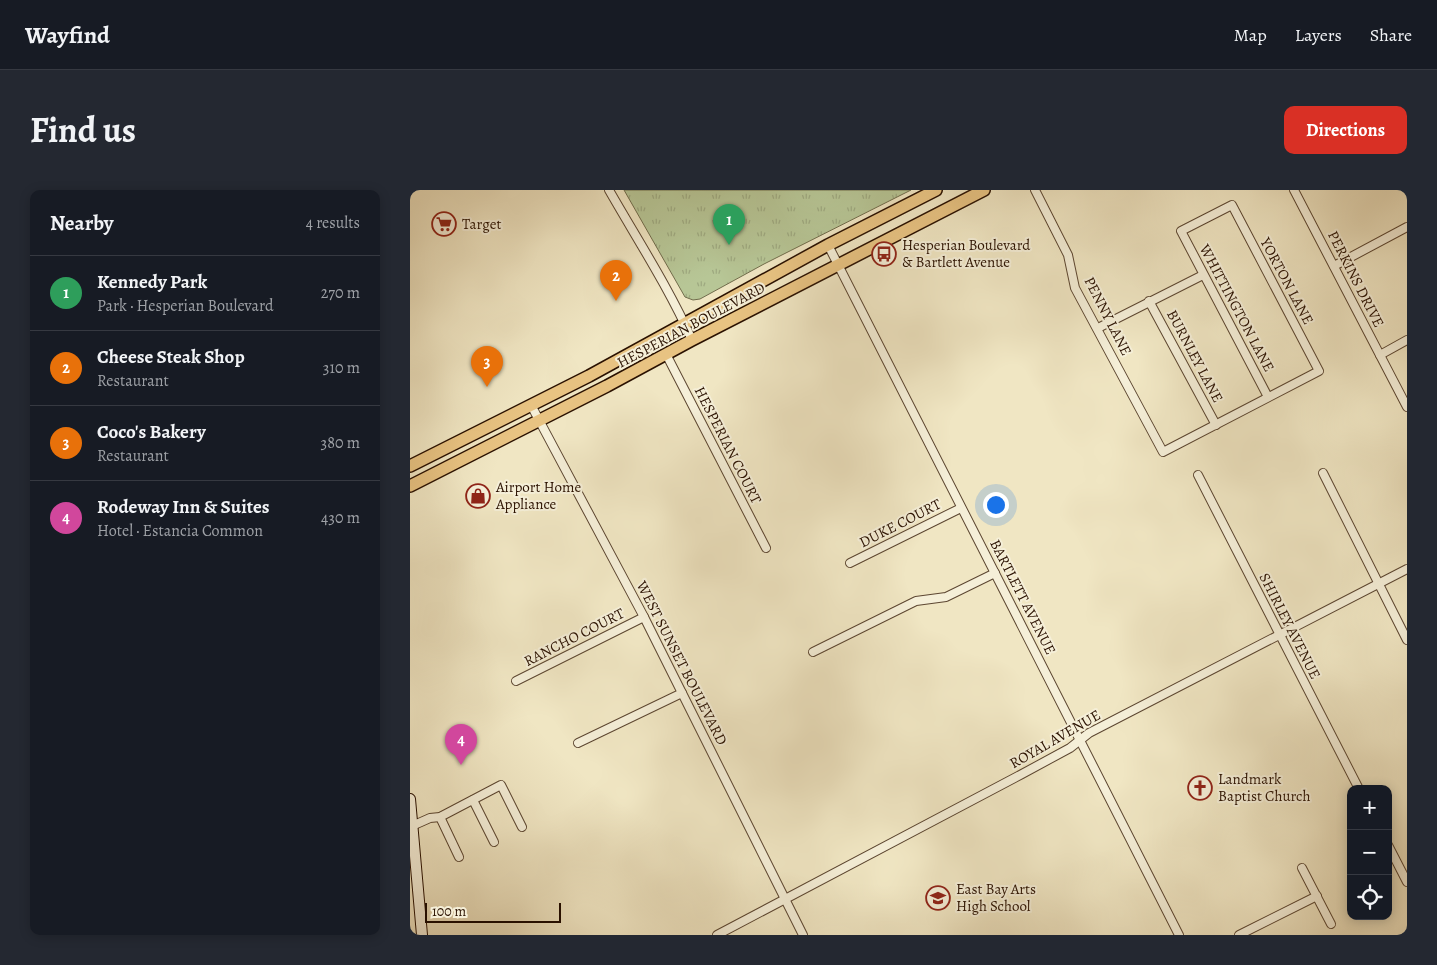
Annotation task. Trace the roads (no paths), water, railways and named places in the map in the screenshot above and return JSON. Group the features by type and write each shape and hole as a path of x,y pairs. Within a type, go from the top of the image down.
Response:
{"main road":[{"name":"HESPERIAN BOULEVARD","path":"410,466 589,376 684,322 936,190"},
{"name":"HESPERIAN BOULEVARD","path":"410,486 984,190"},
{"path":"410,799 422,935"}],"street":[{"path":"609,190 684,322 692,340"},
{"name":"PENNY LANE","path":"1035,190 1068,255 1075,288 1163,452 1216,425"},
{"name":"PERKINS DRIVE","path":"1294,190 1407,407"},
{"name":"YORTON LANE","path":"1181,231 1232,205 1319,371 1268,397"},
{"path":"1334,266 1407,227"},
{"name":"WHITTINGTON LANE","path":"1181,231 1268,397"},
{"name":"BARTLETT AVENUE","path":"828,245 1179,935"},
{"path":"1098,328 1203,274"},
{"name":"BURNLEY LANE","path":"1149,301 1216,425"},
{"path":"1380,355 1407,340"},
{"name":"HESPERIAN COURT","path":"666,354 766,548"},
{"path":"1216,425 1268,397"},
{"name":"WEST SUNSET BOULEVARD","path":"531,406 644,617 803,935"},
{"path":"1322,472 1407,640"},
{"name":"SHIRLEY AVENUE","path":"1198,475 1357,785"},
{"name":"DUKE COURT","path":"850,564 962,508"},
{"name":"ROYAL AVENUE","path":"717,935 1070,748 1089,733 1407,568"},
{"path":"813,652 916,601 946,597 995,573"},
{"name":"RANCHO COURT","path":"516,681 644,617"},
{"path":"578,743 682,693"},
{"path":"412,826 430,818 440,817 501,785 522,827"},
{"path":"473,800 494,842"},
{"path":"440,817 459,857"},
{"path":"1392,854 1407,882"},
{"path":"1302,868 1331,924"},
{"path":"1239,935 1317,896"}],"place":[{"name":"Target","path":"444,224"},
{"name":"Kennedy Park","path":"729,245"},
{"name":"Hesperian Boulevard & Bartlett Avenue","path":"884,254"},
{"name":"Cheese Steak Shop","path":"616,301"},
{"name":"Coco's Bakery","path":"487,387"},
{"name":"Airport Home Appliance","path":"478,496"},
{"name":"Rodeway Inn & Suites","path":"461,765"},
{"name":"Landmark Baptist Church","path":"1200,788"},
{"name":"East Bay Arts High School","path":"938,898"}]}
